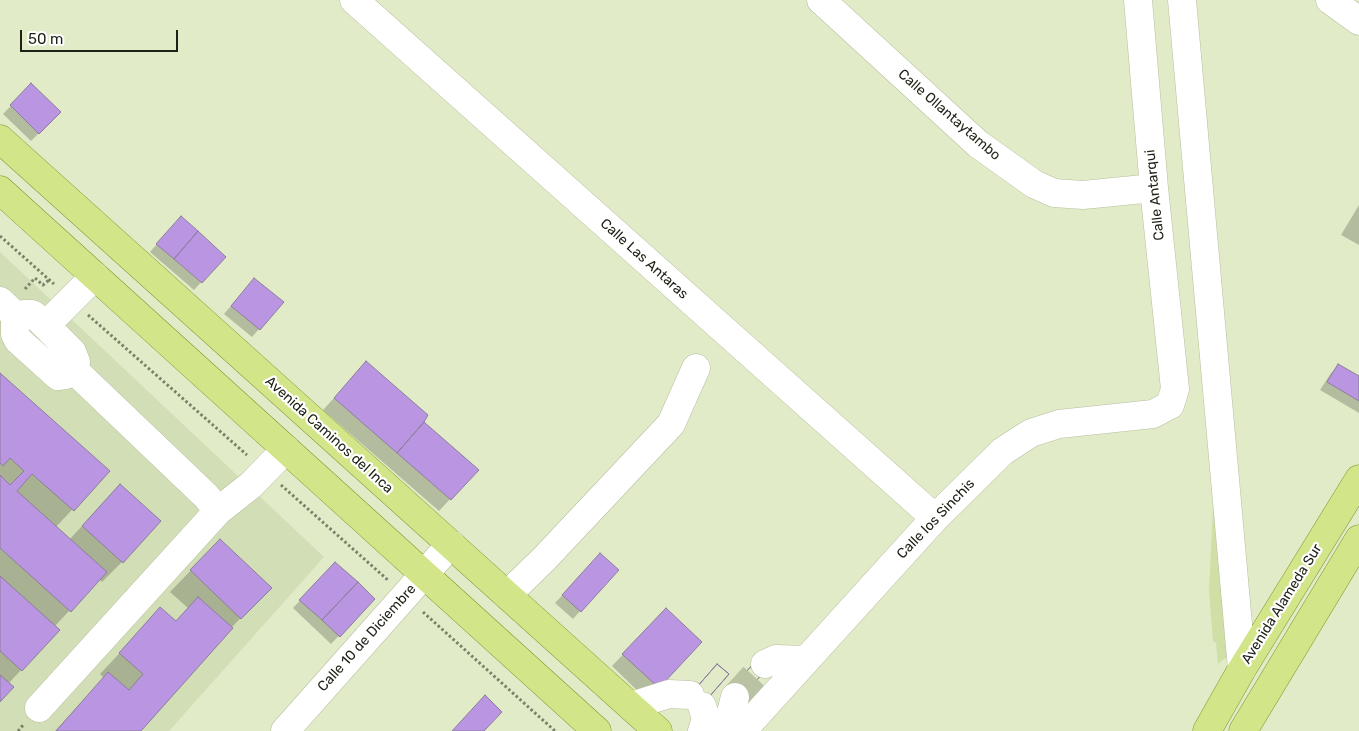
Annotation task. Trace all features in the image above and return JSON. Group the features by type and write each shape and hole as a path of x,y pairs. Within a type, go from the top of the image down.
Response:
{"main road":[{"name":"Avenida Caminos del Inca","path":"0,139 658,731"},
{"path":"0,190 598,731"},
{"name":"Avenida Alameda Sur","path":"1207,731 1242,669 1359,479"},
{"path":"1243,731 1359,539"}],"street":[{"name":"Calle Las Antaras","path":"354,0 935,518"},
{"name":"Calle Ollantaytambo","path":"821,0 978,144 1034,184 1054,193 1083,195 1154,188"},
{"name":"Calle Antarqui","path":"1138,0 1154,188 1175,389"},
{"path":"1182,0 1242,669"},
{"path":"1330,0 1359,21"},
{"path":"46,325 95,276"},
{"path":"10,310 32,314 46,325 72,352 76,362 74,370 66,375 58,376 18,340 14,328 15,322 10,310"},
{"path":"507,595 544,560 671,424 696,368"},
{"path":"74,370 206,496 218,511"},
{"name":"Calle los Sinchis","path":"742,731 935,518 1003,451 1031,433 1060,424 1153,414 1170,405 1175,389"},
{"path":"39,708 218,511 250,485 286,449"},
{"name":"Calle 10 de Diciembre","path":"294,728 450,544"},
{"path":"765,664 776,658 806,660"},
{"path":"631,706 669,694 698,710"},
{"path":"729,731 728,724 735,697"}],"shaded area":[{"path":"0,252 324,557 169,731 0,731"},
{"path":"1214,486 1228,656 1218,664 1216,643 1213,641 1209,591"}],"building":[{"path":"31,83 61,112 39,134 10,105"},
{"path":"181,216 198,231 174,259 156,244"},
{"path":"198,231 226,257 202,283 174,259"},
{"path":"254,278 284,302 260,330 231,306"},
{"path":"366,361 428,415 397,453 334,398"},
{"path":"1338,364 1359,376 1359,401 1327,382"},
{"path":"0,373 110,471 74,511 32,474 17,491 107,572 71,612 0,548 0,475 10,485 24,471 10,458 3,466 0,463"},
{"path":"424,422 479,470 451,500 397,453"},
{"path":"120,484 161,521 123,563 82,526"},
{"path":"220,539 272,588 241,619 190,570"},
{"path":"600,553 619,570 581,612 562,595"},
{"path":"335,562 358,582 322,620 299,600"},
{"path":"0,576 60,630 22,671 0,651"},
{"path":"358,582 375,599 340,637 322,620"},
{"path":"198,597 233,628 141,731 56,731 108,672 129,690 143,674 119,653 160,607 176,621"},
{"path":"666,608 702,642 659,688 622,654"},
{"path":"759,658 769,667 738,700 728,691"},
{"path":"759,658 769,667 738,700 728,691"},
{"path":"717,664 729,674 696,712 684,702"},
{"path":"717,664 729,674 696,712 684,702"},
{"path":"0,675 14,687 0,702"},
{"path":"485,695 502,712 484,731 452,731"}],"tunnel":[{"path":"735,697 765,664"}]}
